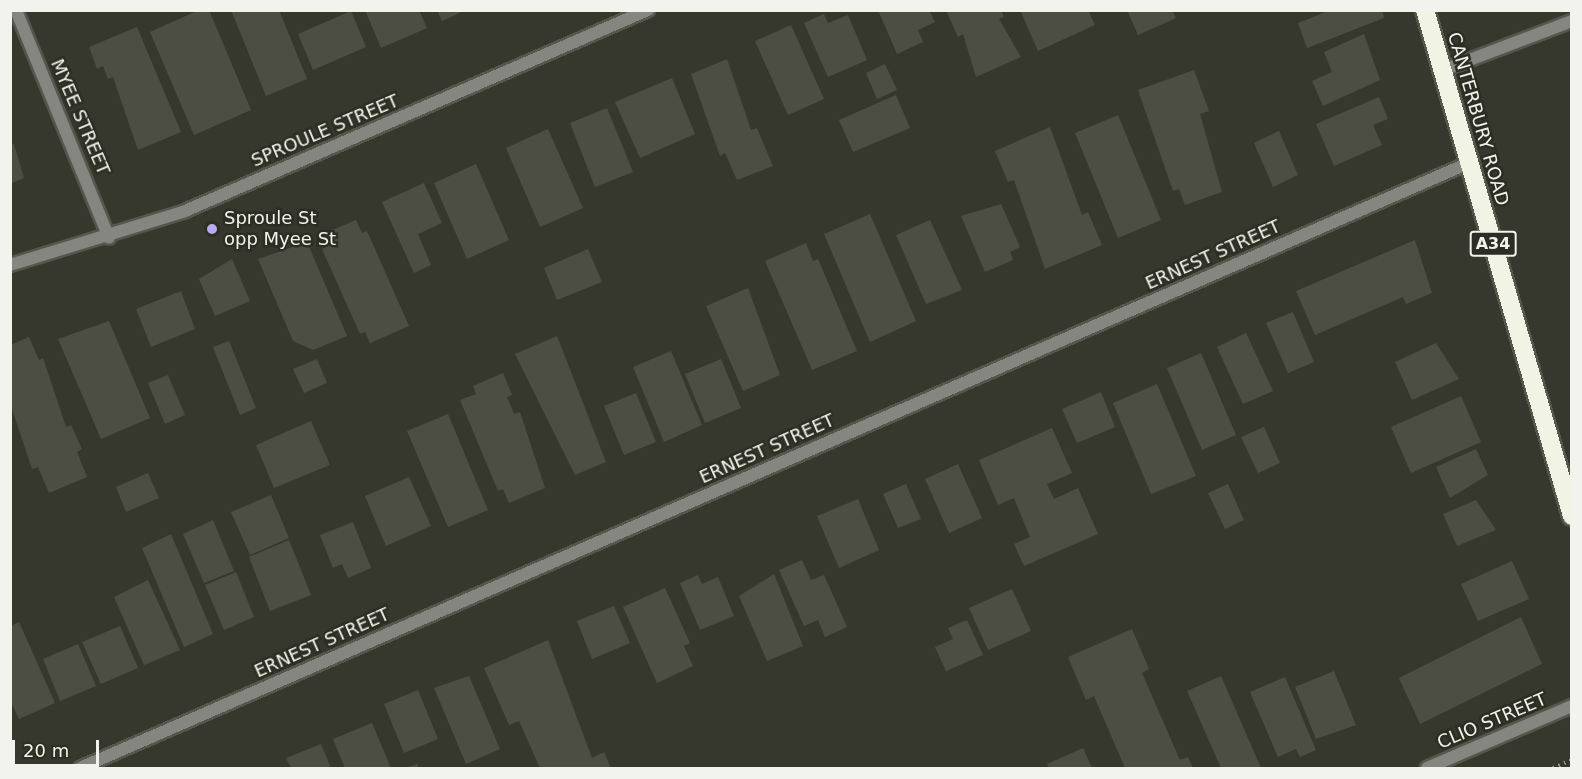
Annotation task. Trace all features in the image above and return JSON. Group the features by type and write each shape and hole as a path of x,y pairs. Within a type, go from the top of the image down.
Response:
{"highway":[{"name":"CANTERBURY ROAD","path":"1425,10 1572,516"}],"street":[{"name":"MYEE STREET","path":"16,10 109,238"},
{"name":"SPROULE STREET","path":"10,265 109,238 184,211 648,10"},
{"path":"1443,70 1572,21"},
{"name":"ERNEST STREET","path":"80,768 1469,163"},
{"name":"CLIO STREET","path":"1427,768 1572,706"}],"path":[{"path":"1553,768 1572,760"}],"building":[{"path":"199,10 209,10 251,110 194,135 150,32"},
{"path":"231,10 279,10 307,79 266,96"},
{"path":"365,10 419,10 427,28 381,48"},
{"path":"437,10 466,10 442,21"},
{"path":"878,10 929,10 935,22 918,30 923,42 897,54"},
{"path":"946,10 1001,10 1004,17 999,19 1021,57 976,77 963,34 958,37"},
{"path":"1020,10 1088,10 1095,25 1038,51"},
{"path":"1127,10 1172,10 1176,18 1138,35"},
{"path":"1331,10 1382,10 1384,18 1307,48 1298,23"},
{"path":"351,11 366,47 313,70 298,34"},
{"path":"824,14 828,23 848,15 867,60 828,77 804,23"},
{"path":"791,25 824,99 788,115 755,41"},
{"path":"137,27 181,132 138,150 113,77 108,79 103,66 97,69 89,47"},
{"path":"1364,34 1380,80 1323,106 1312,81 1332,72 1324,52"},
{"path":"727,59 751,130 757,128 773,166 737,180 725,153 720,156 691,74"},
{"path":"885,64 897,90 877,99 866,73"},
{"path":"1194,70 1209,111 1200,114 1222,192 1185,205 1179,189 1173,191 1138,90"},
{"path":"672,78 695,134 640,158 615,102"},
{"path":"896,95 910,128 853,152 839,120"},
{"path":"1379,97 1388,119 1373,125 1382,145 1334,166 1316,124"},
{"path":"607,108 633,172 595,187 570,123"},
{"path":"1118,115 1161,220 1118,238 1075,133"},
{"path":"1050,127 1082,215 1088,212 1102,245 1045,269 1014,180 1008,182 995,151"},
{"path":"548,129 583,208 540,227 506,148"},
{"path":"1279,131 1298,175 1273,187 1254,143"},
{"path":"14,144 24,178 10,184 10,145"},
{"path":"476,164 509,240 467,259 434,183"},
{"path":"424,183 442,223 418,234 431,265 414,273 382,202"},
{"path":"1001,204 1020,247 1010,252 1013,260 985,272 961,216"},
{"path":"870,214 916,321 870,342 824,234"},
{"path":"356,220 362,233 367,231 409,326 370,343 365,332 360,334 322,249 328,246 323,234"},
{"path":"930,220 962,290 926,304 896,235"},
{"path":"1415,240 1432,293 1406,304 1403,297 1315,335 1296,291"},
{"path":"307,242 347,336 313,350 293,341 258,259"},
{"path":"806,243 813,261 818,259 857,351 812,370 765,261"},
{"path":"588,249 602,282 557,300 544,268"},
{"path":"232,259 250,301 215,316 199,279"},
{"path":"748,288 780,375 743,391 706,306"},
{"path":"181,291 195,329 151,347 136,309"},
{"path":"1293,312 1314,362 1288,373 1266,323"},
{"path":"109,321 150,418 101,439 58,339"},
{"path":"1246,333 1273,391 1243,404 1217,347"},
{"path":"557,336 606,462 575,475 515,354"},
{"path":"29,337 39,360 43,358 66,427 71,425 82,449 77,452 87,477 49,493 38,467 32,469 10,403 10,345"},
{"path":"229,341 256,408 240,415 213,347"},
{"path":"1436,343 1459,379 1412,400 1395,362"},
{"path":"671,351 702,425 664,442 633,367"},
{"path":"1201,353 1236,435 1202,450 1167,368"},
{"path":"317,359 327,383 304,393 293,369"},
{"path":"721,359 741,408 705,423 685,374"},
{"path":"503,373 512,395 507,397 514,414 520,412 545,488 509,503 503,489 498,491 460,400 476,394 473,386"},
{"path":"168,375 185,415 165,424 148,383"},
{"path":"1157,384 1196,476 1151,494 1113,403"},
{"path":"1101,392 1115,427 1077,443 1062,409"},
{"path":"636,393 656,442 624,455 604,406"},
{"path":"1461,396 1481,442 1411,473 1391,427"},
{"path":"448,414 488,510 448,527 407,431"},
{"path":"311,421 330,465 274,488 256,445"},
{"path":"1264,427 1280,463 1258,473 1241,437"},
{"path":"1052,428 1072,473 1047,484 1054,499 1078,488 1098,534 1024,566 1014,544 1030,537 1014,498 998,505 979,460"},
{"path":"1476,449 1488,475 1450,498 1436,467"},
{"path":"958,464 982,518 949,533 925,479"},
{"path":"148,473 159,498 126,512 116,487"},
{"path":"409,477 431,526 386,546 365,496"},
{"path":"906,484 921,519 898,528 883,494"},
{"path":"1228,484 1244,520 1225,529 1208,493"},
{"path":"271,495 289,538 250,555 231,512"},
{"path":"858,499 879,550 839,568 817,516"},
{"path":"1476,500 1496,530 1457,546 1443,514"},
{"path":"213,520 234,571 204,583 183,534"},
{"path":"353,522 371,568 348,578 342,564 333,568 320,535"},
{"path":"171,534 213,634 184,647 142,548"},
{"path":"289,540 311,595 270,611 249,557"},
{"path":"802,560 811,580 824,575 847,627 825,637 818,620 804,626 779,570"},
{"path":"1512,561 1529,599 1478,621 1461,584"},
{"path":"236,572 254,617 224,630 205,585"},
{"path":"774,574 803,646 767,661 739,596"},
{"path":"698,575 702,584 718,577 734,616 700,630 680,583"},
{"path":"148,580 180,650 144,665 114,597"},
{"path":"665,588 690,643 684,646 693,666 657,683 623,607"},
{"path":"1012,589 1031,631 988,650 969,608"},
{"path":"614,606 630,643 592,659 577,621"},
{"path":"1521,617 1542,664 1420,724 1399,678"},
{"path":"967,620 983,655 946,671 935,647 953,639 948,628"},
{"path":"19,622 55,703 19,719 10,700 10,626"},
{"path":"120,626 138,668 101,684 82,642"},
{"path":"1132,629 1149,669 1142,673 1180,760 1188,757 1193,768 1125,768 1094,696 1086,700 1068,657"},
{"path":"548,640 592,758 604,752 611,768 540,768 519,721 509,725 484,668"},
{"path":"78,644 96,686 60,701 43,659"},
{"path":"1334,671 1356,725 1316,739 1295,687"},
{"path":"469,676 500,749 466,764 434,688"},
{"path":"1221,676 1261,768 1221,768 1187,691"},
{"path":"1285,677 1316,750 1300,757 1296,749 1278,757 1250,692"},
{"path":"418,690 438,739 404,753 384,704"},
{"path":"372,723 391,768 345,768 333,739"},
{"path":"321,744 331,768 291,768 286,758"},
{"path":"1083,748 1092,768 1049,768 1047,764"},
{"path":"417,764 419,768 405,768"}],"place":[{"name":"Sproule St opp Myee St","path":"212,229"}]}
